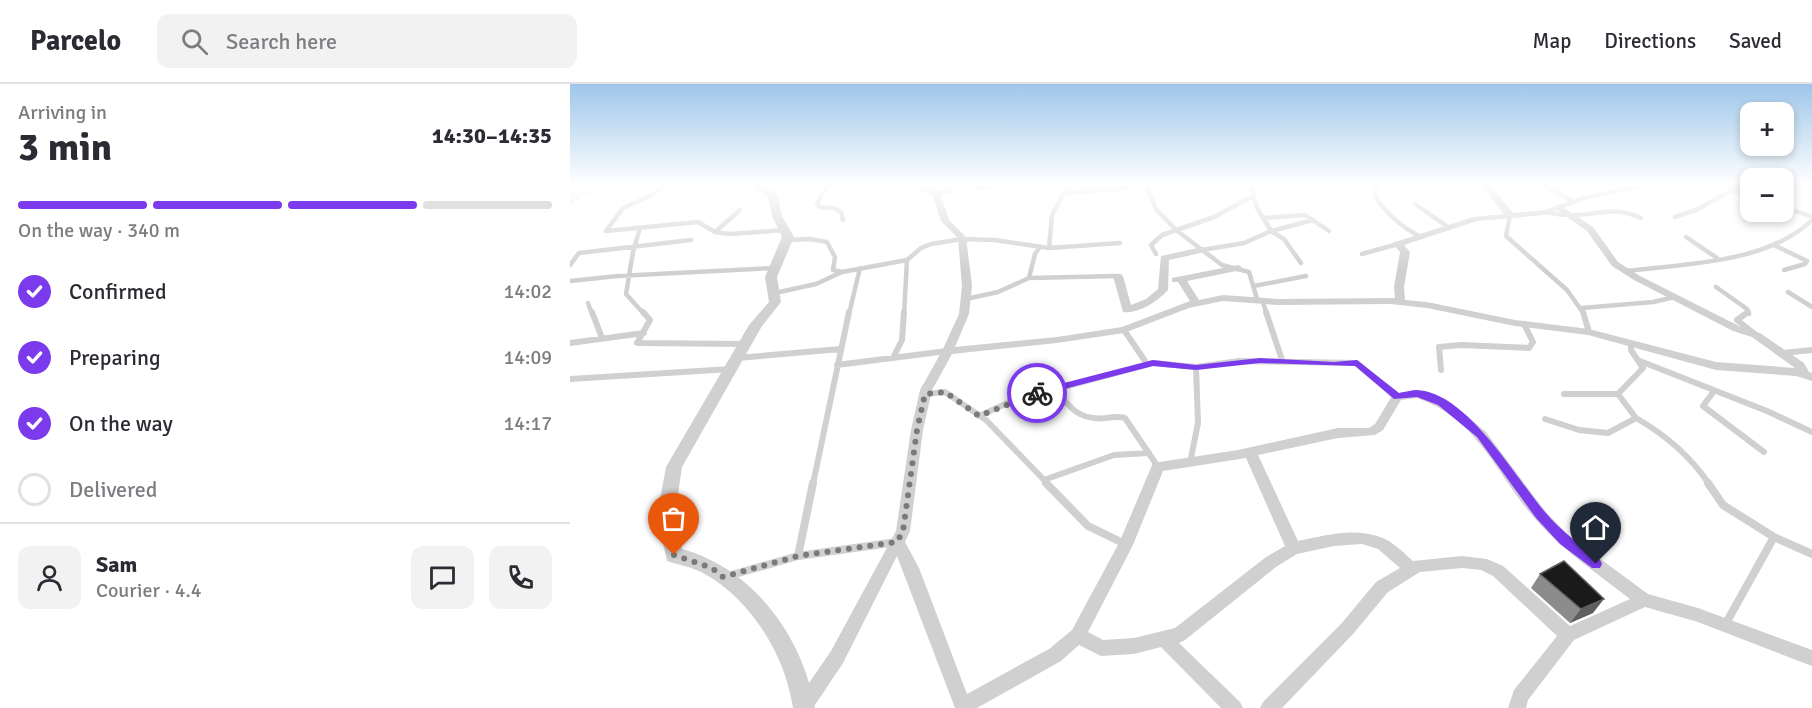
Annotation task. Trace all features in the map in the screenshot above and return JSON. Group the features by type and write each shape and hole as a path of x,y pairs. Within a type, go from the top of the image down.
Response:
{"street":[{"path":"776,213 786,235 771,277 775,302 756,325 674,467 666,514 674,555 712,568 756,604 790,659 804,707"},
{"path":"804,707 837,657 903,531 917,430 925,394 948,351 964,314 966,298 962,239 945,221 942,213"},
{"path":"1400,302 1397,285 1405,261 1405,252 1398,244 1448,226 1476,219 1525,213"},
{"path":"1568,213 1590,229 1615,264 1737,329 1756,335 1800,366 1809,376"},
{"path":"1118,276 1127,310 1150,301 1163,290 1164,258 1202,250"},
{"path":"1164,283 1238,268"},
{"path":"1181,279 1196,303"},
{"path":"948,351 1057,340 1124,330 1196,303 1223,298 1400,302 1524,324 1589,332 1716,366 1809,376"},
{"path":"897,542 910,568 964,707 1055,654 1078,635 1126,544 1158,467 1250,453 1338,433 1371,432 1379,427 1397,397 1418,394 1442,402 1481,435 1540,515 1564,540 1644,600 1725,625 1812,658"},
{"path":"1250,453 1294,548"},
{"path":"1078,635 1101,648 1134,646 1179,635 1271,562 1294,548 1334,540 1362,538 1383,545 1412,569"},
{"path":"1269,708 1340,636 1382,587 1417,566 1462,562 1482,564 1498,571 1568,635"},
{"path":"1517,708 1521,696 1568,635 1644,600"},
{"path":"1164,639 1234,708"}],"lane":[{"path":"618,213 606,231 700,222 715,232 786,235 827,242 835,257 832,270 842,272 906,260 921,248 931,244 962,239 995,240 1049,249 1120,243"},
{"path":"715,232 736,213"},
{"path":"841,213 843,220"},
{"path":"1049,249 1052,213"},
{"path":"1160,213 1176,230 1226,267 1249,272 1282,360"},
{"path":"1156,254 1151,245 1162,235 1222,213"},
{"path":"1262,213 1271,231 1284,239 1301,262"},
{"path":"1387,213 1419,236"},
{"path":"1429,213 1448,226"},
{"path":"1555,213 1571,215 1585,213"},
{"path":"1633,213 1641,218"},
{"path":"1675,217 1686,213"},
{"path":"1510,214 1506,236 1517,250 1542,267 1582,308 1589,332"},
{"path":"1264,218 1305,215 1329,231"},
{"path":"1626,271 1717,258 1774,245 1790,239 1812,219"},
{"path":"1202,250 1244,243 1271,231 1313,220"},
{"path":"640,228 633,245 631,275 626,294 650,320 638,343 738,357"},
{"path":"1686,237 1717,258"},
{"path":"570,265 579,253 691,240"},
{"path":"1362,254 1398,244"},
{"path":"1774,245 1807,261 1805,264 1785,270"},
{"path":"1029,278 1035,254 1040,247"},
{"path":"893,358 902,340 906,260"},
{"path":"570,281 631,275 775,268"},
{"path":"798,556 837,365 860,268"},
{"path":"775,292 806,287 834,278 842,272"},
{"path":"966,298 998,292 1029,278 1118,276"},
{"path":"1254,286 1306,276"},
{"path":"1716,287 1747,309 1749,314 1737,320 1756,335"},
{"path":"1788,292 1812,307"},
{"path":"1582,308 1653,302 1675,297"},
{"path":"588,303 602,338"},
{"path":"1441,370 1439,347 1450,345 1529,348 1533,342 1524,324"},
{"path":"1124,330 1147,364"},
{"path":"570,343 644,332"},
{"path":"1564,394 1618,394 1643,369 1631,350 1631,345"},
{"path":"570,379 738,357 841,349"},
{"path":"1783,353 1812,350"},
{"path":"837,365 948,351"},
{"path":"979,416 1012,401 1147,364 1196,368 1239,361 1357,363 1397,397"},
{"path":"1640,361 1767,411 1812,432"},
{"path":"1190,463 1198,423 1196,368"},
{"path":"1055,388 1070,408 1083,418 1089,420 1120,416 1125,418 1158,467"},
{"path":"1714,391 1703,406 1764,452"},
{"path":"925,394 945,392 979,416 1088,526 1126,544"},
{"path":"1618,394 1636,418 1652,427 1687,457 1700,471 1723,505 1774,537 1812,554"},
{"path":"1545,419 1579,430 1608,433 1636,418"},
{"path":"1044,480 1114,455 1149,453"},
{"path":"1725,625 1774,537"},
{"path":"723,577 798,556 897,542"}],"building":[{"path":"1564,561 1604,599 1581,609 1540,574"}],"way so far":[{"path":"674,555 712,568 723,577 798,556 897,542 903,531 917,430 925,394 945,392 979,416 1037,393"}],"route":[{"path":"1037,393 1153,363 1196,368 1260,360 1357,363 1397,397 1418,394 1442,402 1481,435 1540,515 1564,540 1596,564"}]}
